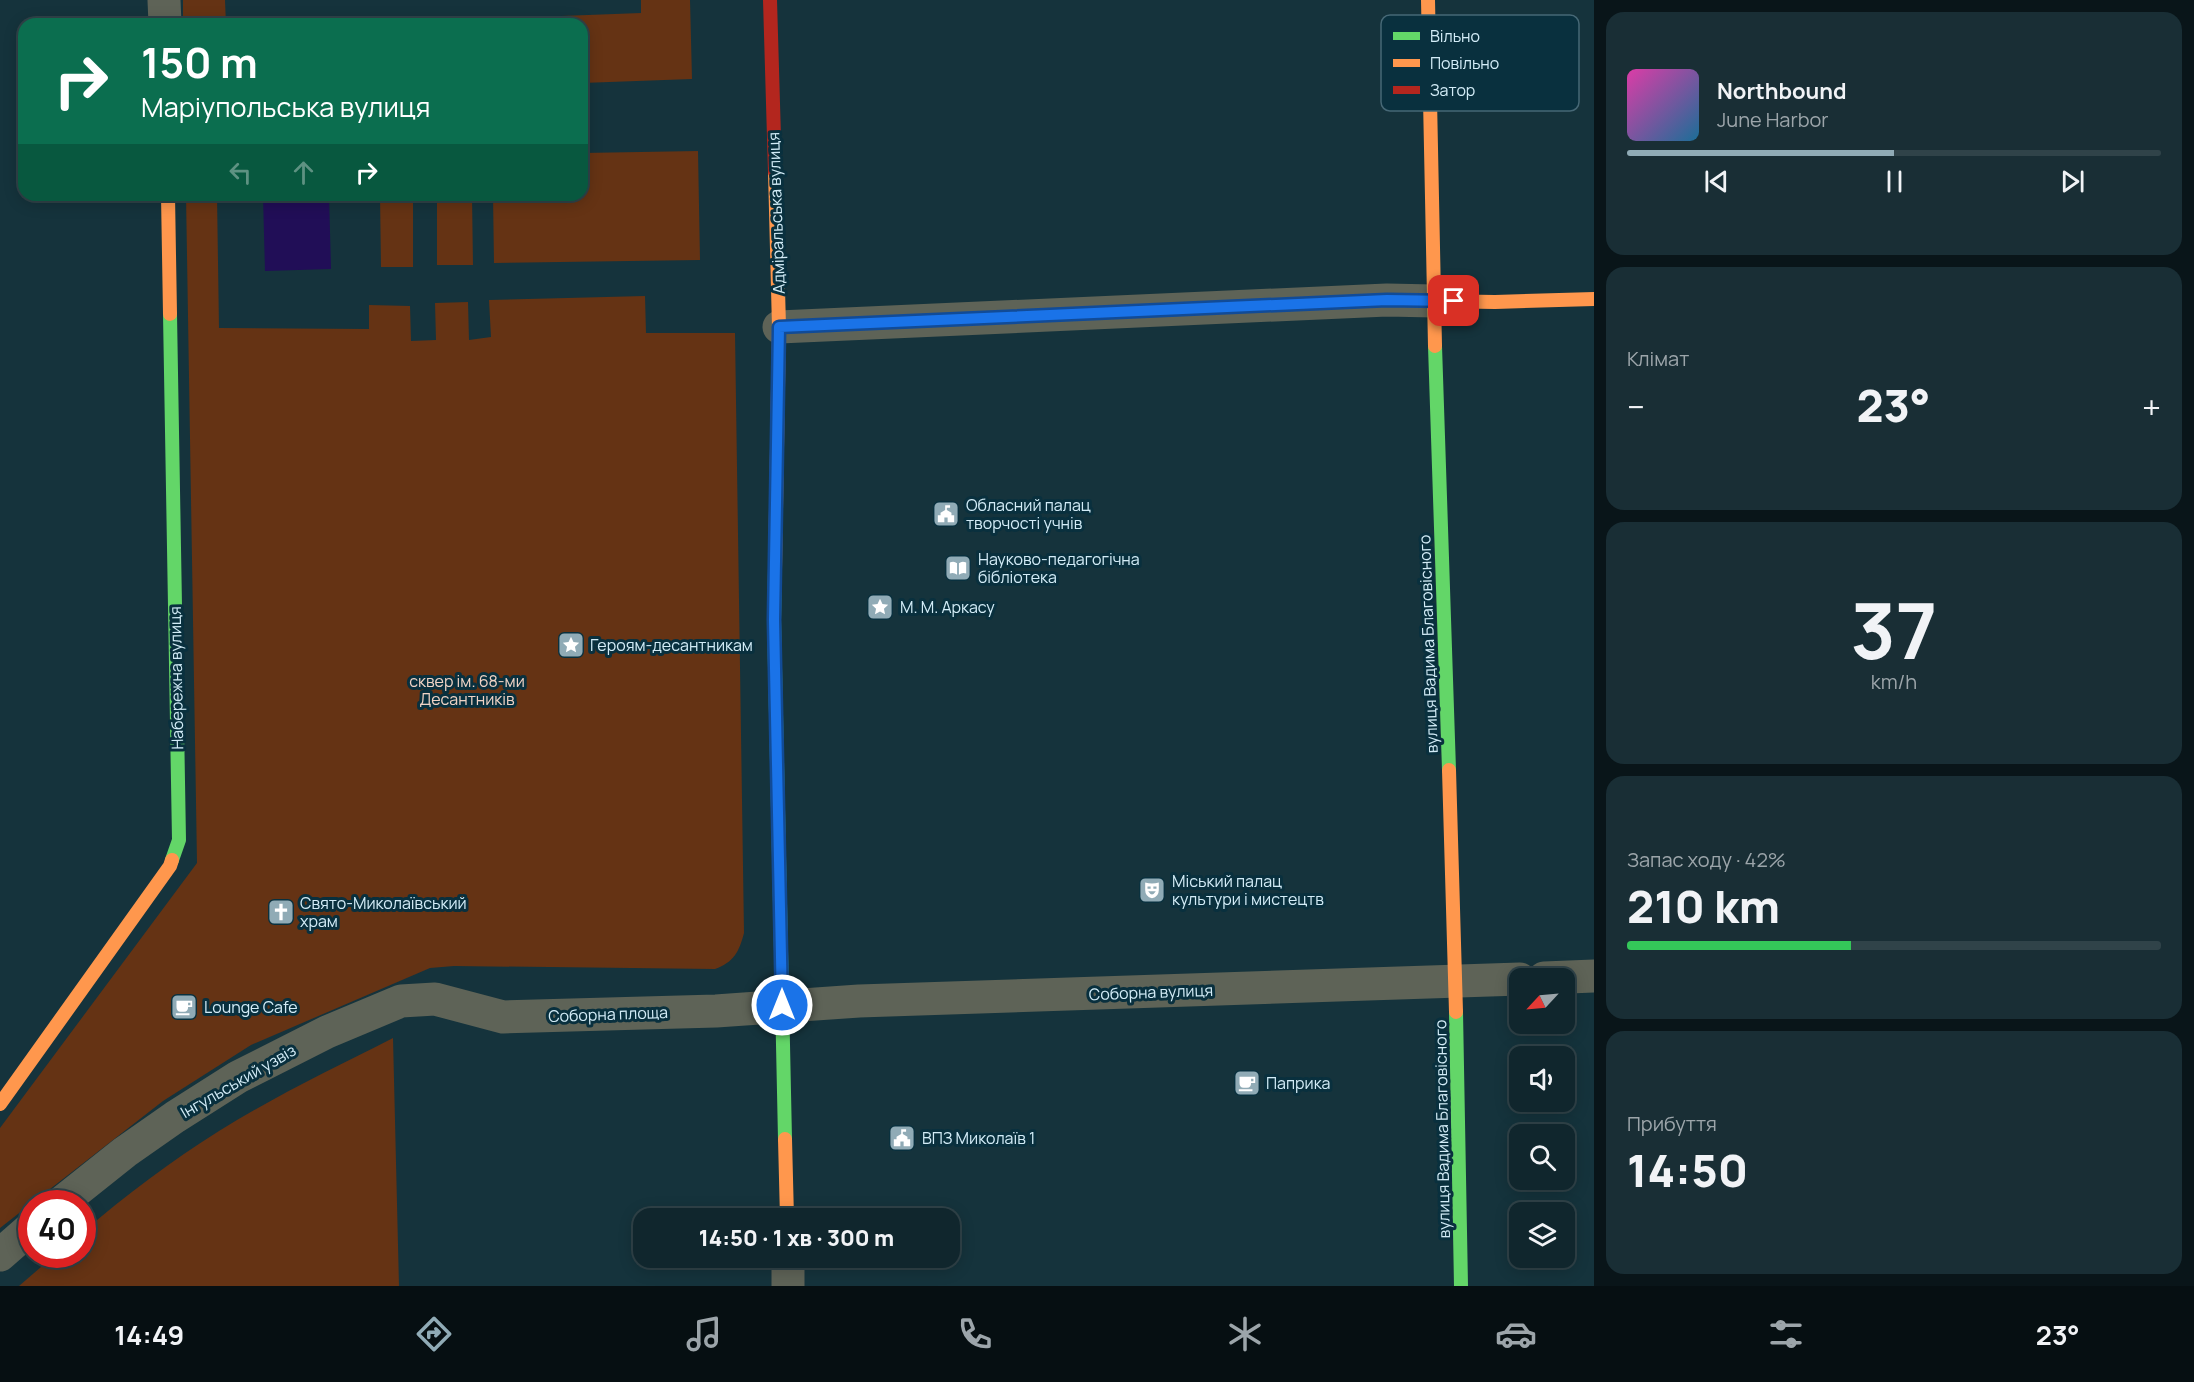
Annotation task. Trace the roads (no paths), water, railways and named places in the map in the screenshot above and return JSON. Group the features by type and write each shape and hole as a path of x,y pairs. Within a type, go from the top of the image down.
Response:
{"street":[{"path":"164,0 165,18"},
{"name":"Адміральська вулиця","path":"770,0 779,327 774,620 787,1208"},
{"name":"вулиця Вадима Благовісного","path":"1428,0 1428,15"},
{"name":"вулиця Вадима Благовісного","path":"1430,111 1434,301 1456,982 1461,1286"},
{"name":"Набережна вулиця","path":"0,1104 170,866 179,840 168,201"},
{"path":"779,327 1387,300 1495,303 1594,299"},
{"path":"1575,977 1594,976"},
{"name":"Соборна вулиця","path":"782,1005 1509,980"},
{"name":"Соборна площа","path":"435,999 503,1017 716,1011 782,1005"},
{"name":"Інгульський узвіз","path":"77,1190 133,1146 238,1077 327,1032 401,1001 435,999"},
{"path":"0,1255 18,1239"},
{"path":"788,1268 788,1286"}],"place":[{"name":"Обласний палац творчості учнів","path":"946,514"},
{"name":"Науково-педагогічна бібліотека","path":"958,568"},
{"name":"М. М. Аркасу","path":"880,607"},
{"name":"Героям-десантникам","path":"571,645"},
{"name":"Міський палац культури і мистецтв","path":"1152,890"},
{"name":"Свято-Миколаївський храм","path":"281,912"},
{"name":"Lounge Cafe","path":"184,1007"},
{"name":"Паприка","path":"1247,1083"},
{"name":"ВПЗ Миколаїв 1","path":"902,1138"}],"park label":[{"name":"сквер ім. 68-ми Десантників","path":"467,690"}]}
